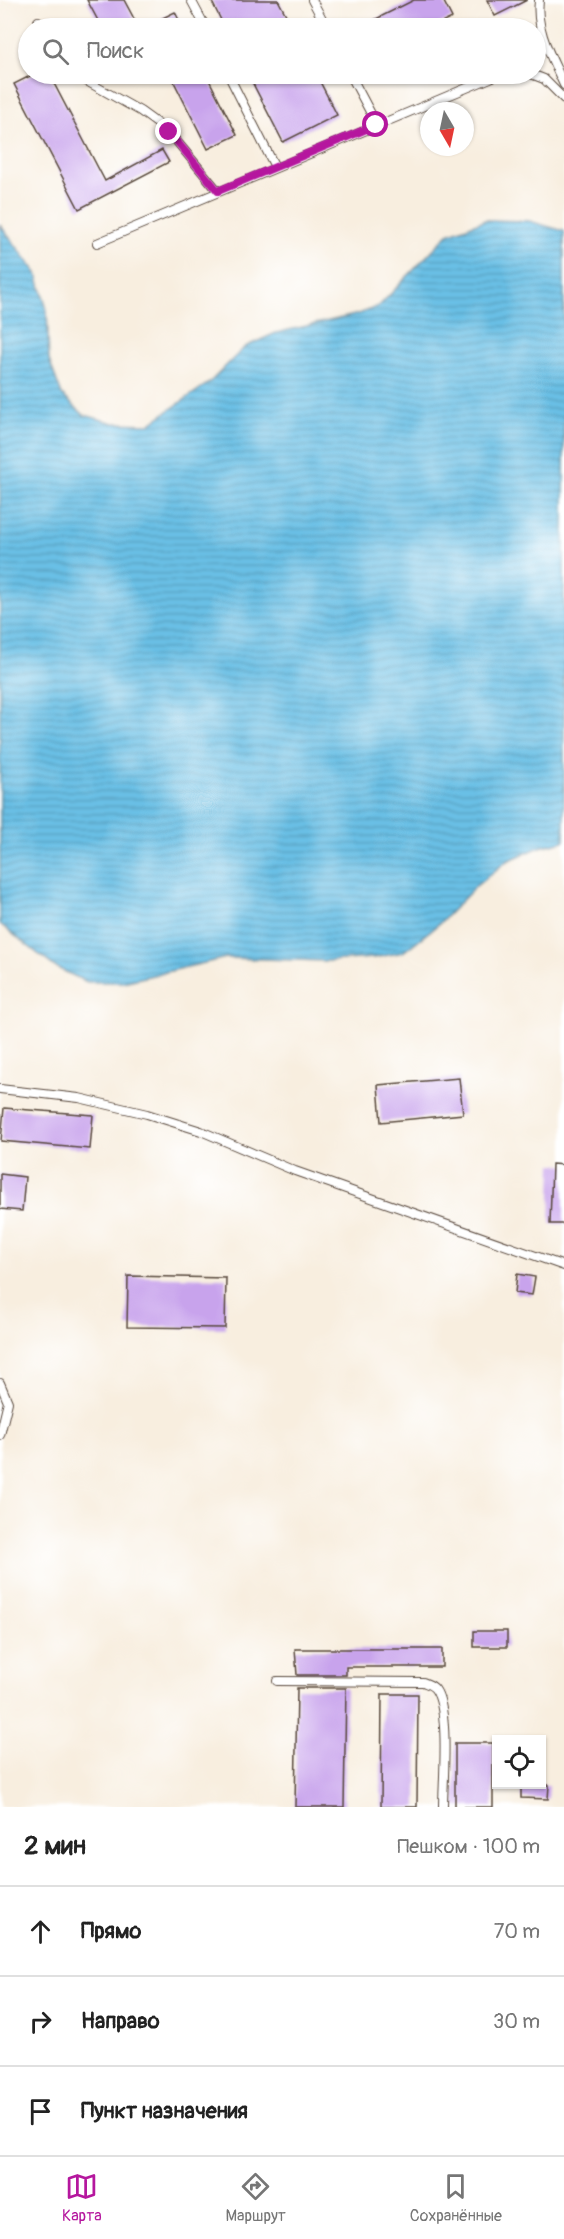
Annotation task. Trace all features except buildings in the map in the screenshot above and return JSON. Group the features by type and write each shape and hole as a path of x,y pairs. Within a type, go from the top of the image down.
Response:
{"lane":[{"path":"191,0 201,18"},
{"path":"312,0 322,18"},
{"path":"539,0 539,18"},
{"path":"546,44 564,85"},
{"path":"546,81 564,99"},
{"path":"92,84 140,111 169,132 218,191"},
{"path":"233,84 275,167"},
{"path":"355,84 376,125"},
{"path":"97,243 476,84"},
{"path":"0,1089 79,1098 147,1114 201,1131 295,1171 564,1266"},
{"path":"0,1383 8,1402 0,1436"},
{"path":"277,1681 423,1682 433,1687 439,1696 444,1714 443,1807"}],"water":[{"path":"485,220 529,221 564,231 564,841 540,847 507,861 476,886 440,923 403,952 373,958 328,961 226,958 123,982 87,982 55,967 0,924 0,225 37,273 47,310 49,360 62,395 84,415 114,423 149,424 210,382 245,347 276,333 359,314 379,306 448,234"}],"route":[{"path":"169,132 218,191 376,125"}]}
